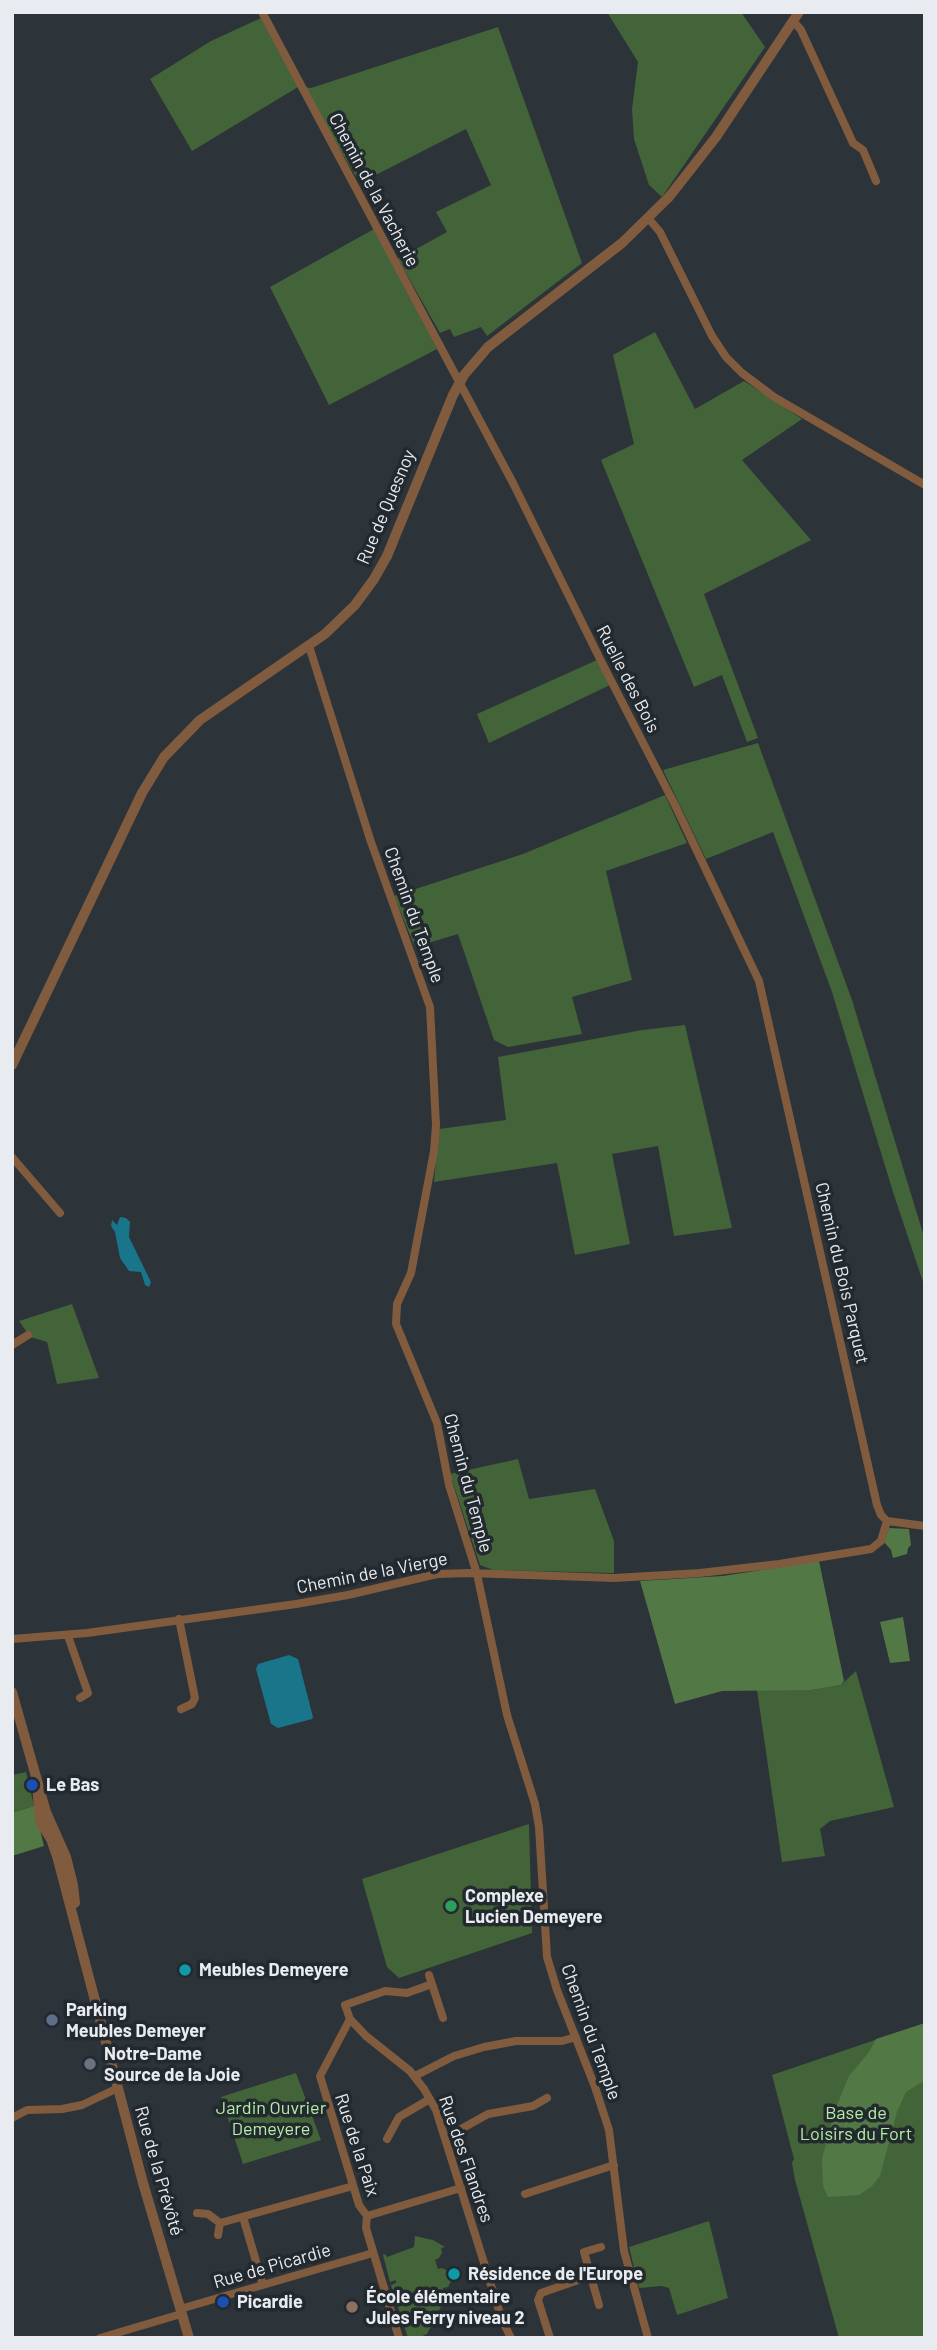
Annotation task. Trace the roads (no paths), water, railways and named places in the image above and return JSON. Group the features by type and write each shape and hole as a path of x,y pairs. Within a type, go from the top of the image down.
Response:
{"street":[{"name":"Chemin de la Vacherie","path":"261,12 460,382"},
{"name":"Rue de Quesnoy","path":"12,1065 142,793 163,757 206,716 309,646 350,611 379,571 460,382 488,347 622,243 686,177 796,17"},
{"path":"796,17 853,142 863,150 877,181"},
{"path":"648,218 660,232 712,336 741,373 774,397 925,485"},
{"name":"Ruelle des Bois","path":"460,382 664,783 763,992"},
{"name":"Chemin du Temple","path":"309,646 371,842 430,1007 436,1125 434,1151 411,1273 398,1299 396,1319 399,1333 435,1416 449,1485 477,1574 507,1715 538,1819 547,1957 598,2095 610,2137 624,2251 648,2338"},
{"name":"Chemin du Bois Parquet","path":"763,992 772,1043 858,1411 875,1496 881,1515 887,1521"},
{"path":"12,1157 60,1213"},
{"path":"12,1345 28,1335"},
{"path":"887,1521 925,1526"},
{"name":"Chemin de la Vierge","path":"12,1639 68,1636 338,1597 430,1575 614,1578 700,1573 768,1565 871,1549 881,1541 887,1521"},
{"path":"179,1619 195,1698 192,1704 181,1709"},
{"path":"68,1636 88,1693 80,1698"},
{"name":"Rue de la Prévôté","path":"12,1692 37,1783 40,1822 54,1845 118,2088 189,2338"},
{"path":"349,2019 345,2005 385,1991 405,1993 431,1980 443,2018"},
{"name":"Rue des Flandres","path":"349,2019 415,2076 430,2099 445,2137 502,2320 511,2338"},
{"name":"Rue de la Paix","path":"349,2019 320,2076 359,2206 367,2216 365,2225 398,2338"},
{"path":"415,2076 448,2059 484,2047 510,2042 562,2041 576,2037"},
{"path":"12,2118 27,2110 62,2109 82,2105 118,2088"},
{"path":"445,2137 488,2114 537,2105 547,2098"},
{"path":"387,2139 399,2117 430,2099"},
{"path":"525,2194 614,2165"},
{"path":"220,2223 353,2186"},
{"path":"367,2216 461,2188"},
{"path":"197,2213 208,2214 220,2223"},
{"path":"243,2217 263,2285"},
{"path":"218,2235 220,2223"},
{"path":"599,2305 584,2252 601,2247"},
{"name":"Rue de Picardie","path":"100,2338 263,2285 373,2253"},
{"path":"550,2338 539,2302 541,2293 590,2276"}],"water":[{"path":"120,1217 130,1222 129,1237 151,1282 149,1287 145,1285 141,1272 129,1271 120,1258 115,1232 111,1226 112,1220 117,1225"},
{"path":"289,1655 298,1659 313,1717 278,1728 271,1724 256,1669 258,1664"}],"place":[{"name":"Le Bas","path":"32,1785"},
{"name":"Complexe Lucien Demeyere","path":"451,1906"},
{"name":"Meubles Demeyere","path":"185,1970"},
{"name":"Parking Meubles Demeyer","path":"52,2020"},
{"name":"Notre-Dame Source de la Joie","path":"90,2064"},
{"name":"Résidence de l'Europe","path":"454,2274"},
{"name":"Picardie","path":"223,2302"},
{"name":"École élémentaire Jules Ferry niveau 2","path":"352,2307"}],"park label":[{"name":"Jardin Ouvrier Demeyere","path":"271,2118"},
{"name":"Base de Loisirs du Fort","path":"856,2123"}]}
